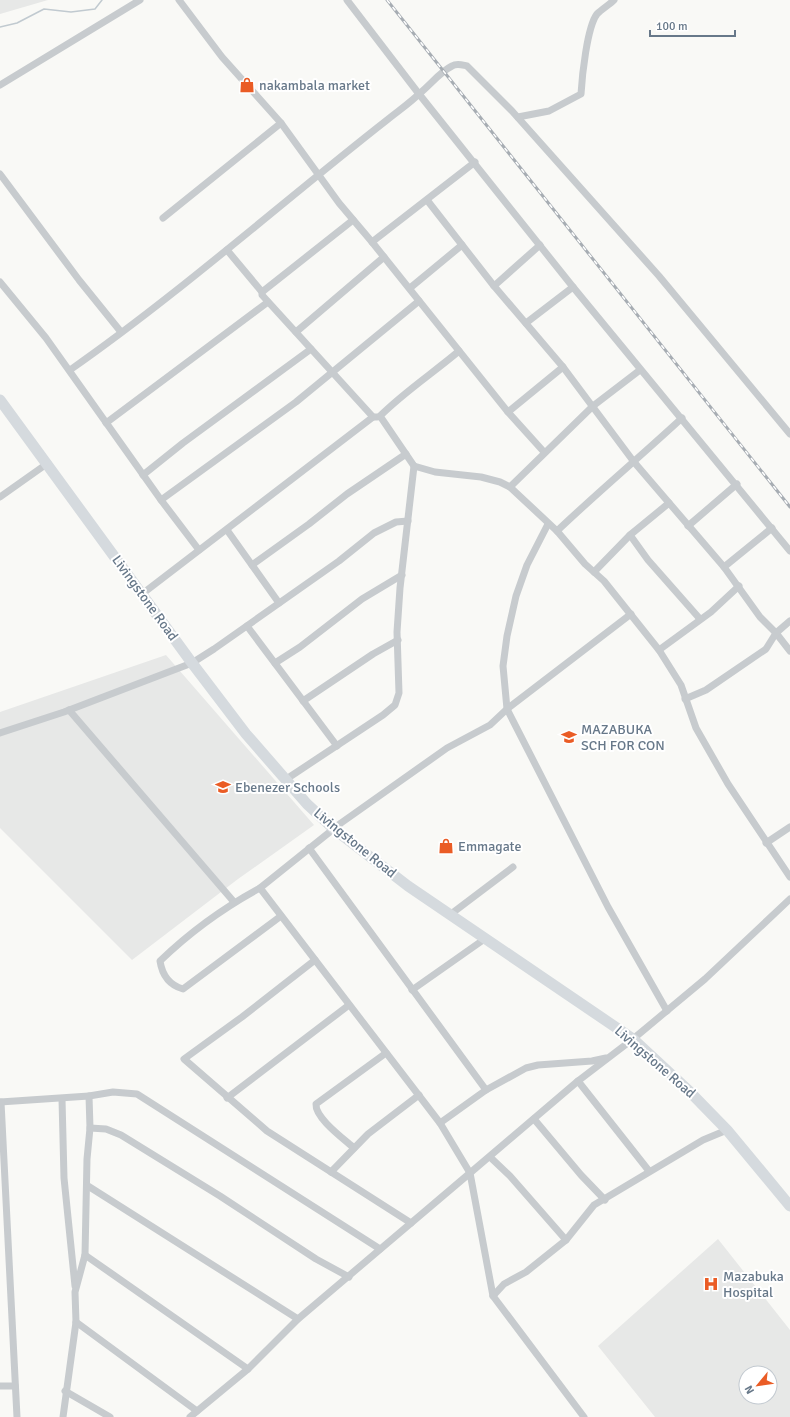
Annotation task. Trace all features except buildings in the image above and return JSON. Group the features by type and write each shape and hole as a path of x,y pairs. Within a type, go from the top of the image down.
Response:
{"highway":[{"name":"Livingstone Road","path":"0,400 48,463 192,663 246,734 285,780 334,829 408,886 633,1039 689,1091 727,1130 790,1206"}],"street":[{"path":"0,85 140,0"},
{"path":"179,0 222,57 281,123 353,220 410,288 458,351 508,412 544,452"},
{"path":"347,0 419,94 475,162 573,287 640,370 737,484 790,551"},
{"path":"518,117 549,111 567,103 581,94 583,71 593,22 597,14 614,0"},
{"path":"70,370 227,250 453,65 462,65 467,66 518,117 659,276 790,434"},
{"path":"163,218 281,123"},
{"path":"372,242 475,162"},
{"path":"0,174 79,280 121,332"},
{"path":"427,200 494,286 562,367 634,462 724,567 760,617 776,632 790,651"},
{"path":"262,292 353,220"},
{"path":"410,288 462,245"},
{"path":"494,286 540,245"},
{"path":"227,250 262,292 262,295 332,374 376,417 414,466 400,588 398,640 399,693 395,705 383,715 285,780"},
{"path":"296,332 384,257"},
{"path":"0,282 70,370 106,424 161,500 200,550"},
{"path":"526,323 573,287"},
{"path":"161,500 271,421 332,374 419,301"},
{"path":"106,424 268,302"},
{"path":"143,475 183,443 311,349"},
{"path":"142,594 376,417 441,367 458,351"},
{"path":"508,412 562,367"},
{"path":"510,487 592,406 640,370"},
{"path":"557,531 599,490 634,462 682,418"},
{"path":"252,565 309,524 347,494 406,454"},
{"path":"0,497 48,463"},
{"path":"414,466 435,472 481,477 510,487 557,531 585,564 604,581 659,650 681,685 696,728 728,784 790,877"},
{"path":"688,526 737,484"},
{"path":"594,572 630,535 669,503"},
{"path":"0,733 69,710 192,663 339,561 374,533 396,522 408,521"},
{"path":"548,524 527,565 516,596 507,636 503,666 507,709 608,906 667,1011"},
{"path":"724,567 772,528"},
{"path":"227,530 279,603"},
{"path":"630,535 648,560 700,619"},
{"path":"275,663 300,647 362,599 402,575"},
{"path":"659,650 711,612 739,586"},
{"path":"281,916 183,989 174,986 161,969 160,961 186,936 234,902 260,888 334,829 447,748 490,725 507,709 631,614"},
{"path":"685,699 706,690 766,649 776,632 790,621"},
{"path":"247,626 337,746"},
{"path":"304,701 373,654 398,640"},
{"path":"69,710 234,902"},
{"path":"766,843 790,827"},
{"path":"309,848 486,1090"},
{"path":"451,914 513,867"},
{"path":"260,888 440,1123 470,1173 493,1296 584,1417"},
{"path":"190,1417 248,1369 298,1319 534,1118 578,1081 611,1057 705,979 790,899"},
{"path":"412,990 486,938"},
{"path":"315,960 242,1017 184,1059 227,1098 267,1131 411,1223"},
{"path":"227,1098 350,1005"},
{"path":"354,1148 322,1119 317,1112 316,1104 386,1053"},
{"path":"440,1123 486,1090 526,1068 538,1065 586,1062 611,1057"},
{"path":"578,1081 649,1171"},
{"path":"17,1417 0,1102 34,1099 62,1099 113,1092 137,1094 380,1249"},
{"path":"331,1172 386,1118 419,1095"},
{"path":"75,1292 85,1255 88,1186 87,1159 90,1128 89,1096"},
{"path":"62,1099 64,1178 75,1292 76,1322 65,1391 63,1417"},
{"path":"534,1118 581,1175 605,1200"},
{"path":"90,1128 106,1128 121,1135 220,1196 316,1259 349,1277"},
{"path":"493,1296 504,1284 526,1272 566,1240 594,1205 605,1200 649,1171 677,1157 702,1140 727,1130"},
{"path":"490,1157 510,1176 566,1240"},
{"path":"88,1186 298,1319"},
{"path":"85,1255 248,1369"},
{"path":"76,1322 197,1411"},
{"path":"0,1386 15,1386"},
{"path":"65,1391 110,1417"}],"shaded area":[{"path":"0,0 48,0 0,14"},
{"path":"166,655 314,825 238,879 132,960 0,828 0,712"},
{"name":"Mazabuka Hospital","path":"718,1239 790,1330 790,1417 655,1417 598,1346"}],"waterway":[{"path":"0,27 17,23 44,9 71,12 95,9 102,0"}],"railway":[{"path":"387,0 790,507"}],"place":[{"name":"nakambala market","path":"247,85"},
{"name":"MAZABUKA SCH FOR CON","path":"569,737"},
{"name":"Ebenezer Schools","path":"223,787"},
{"name":"Emmagate","path":"446,846"},
{"name":"Mazabuka Hospital","path":"711,1284"}]}
